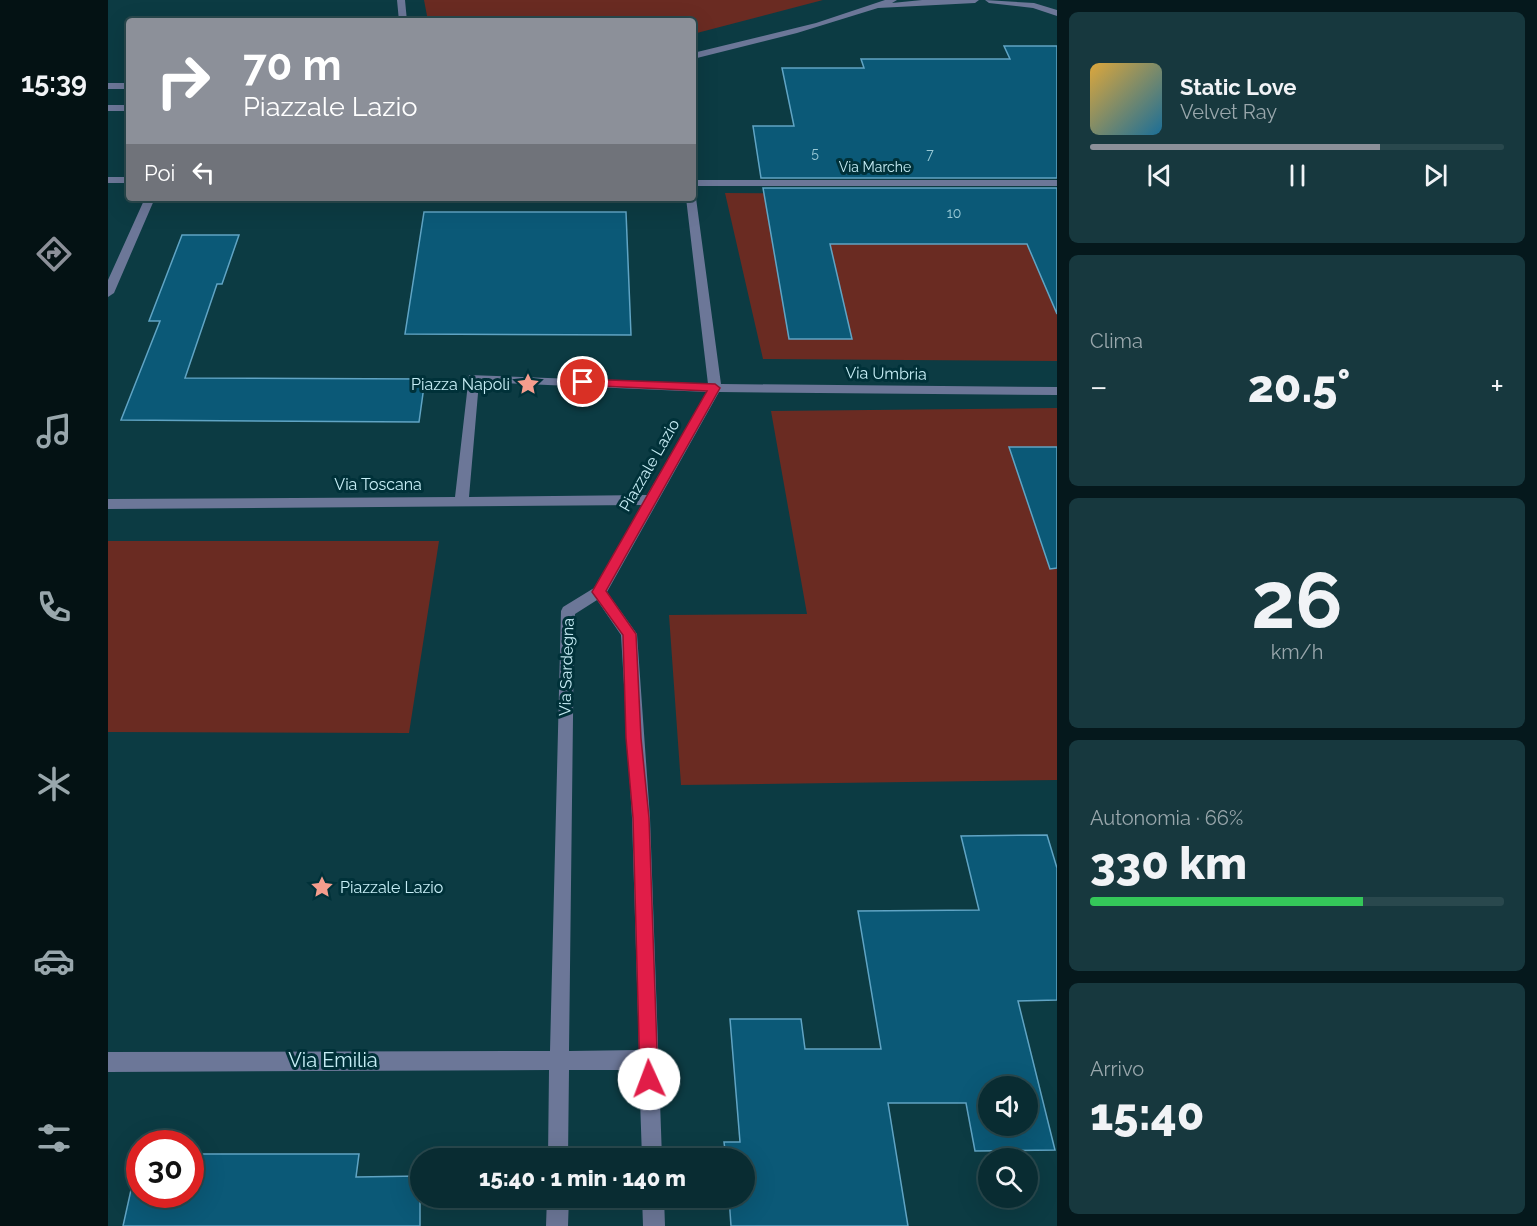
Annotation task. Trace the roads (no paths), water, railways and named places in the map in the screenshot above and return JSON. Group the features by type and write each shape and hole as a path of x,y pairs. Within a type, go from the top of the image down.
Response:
{"street":[{"path":"401,0 403,18"},
{"path":"696,55 870,9 893,0"},
{"path":"870,9 936,1 975,0"},
{"path":"989,0 1034,6 1057,13"},
{"path":"108,86 126,86"},
{"path":"108,108 126,108"},
{"path":"108,180 126,180"},
{"name":"Via Marche","path":"696,183 1057,183"},
{"path":"108,293 149,201"},
{"path":"462,501 473,378 715,388 691,201"},
{"name":"Via Umbria","path":"715,388 1057,391"},
{"name":"Piazzale Lazio","path":"598,592 715,388"},
{"name":"Via Toscana","path":"108,504 649,500"},
{"path":"598,592 629,634 641,818 652,1148"},
{"name":"Via Sardegna","path":"558,1148 566,635 568,611 598,592"},
{"path":"559,1058 648,1060"},
{"name":"Via Emilia","path":"108,1062 559,1058"},
{"path":"558,1208 558,1226"},
{"path":"653,1208 654,1226"}],"place":[{"name":"Piazza Napoli","path":"528,384"},
{"name":"Piazzale Lazio","path":"322,887"}]}
